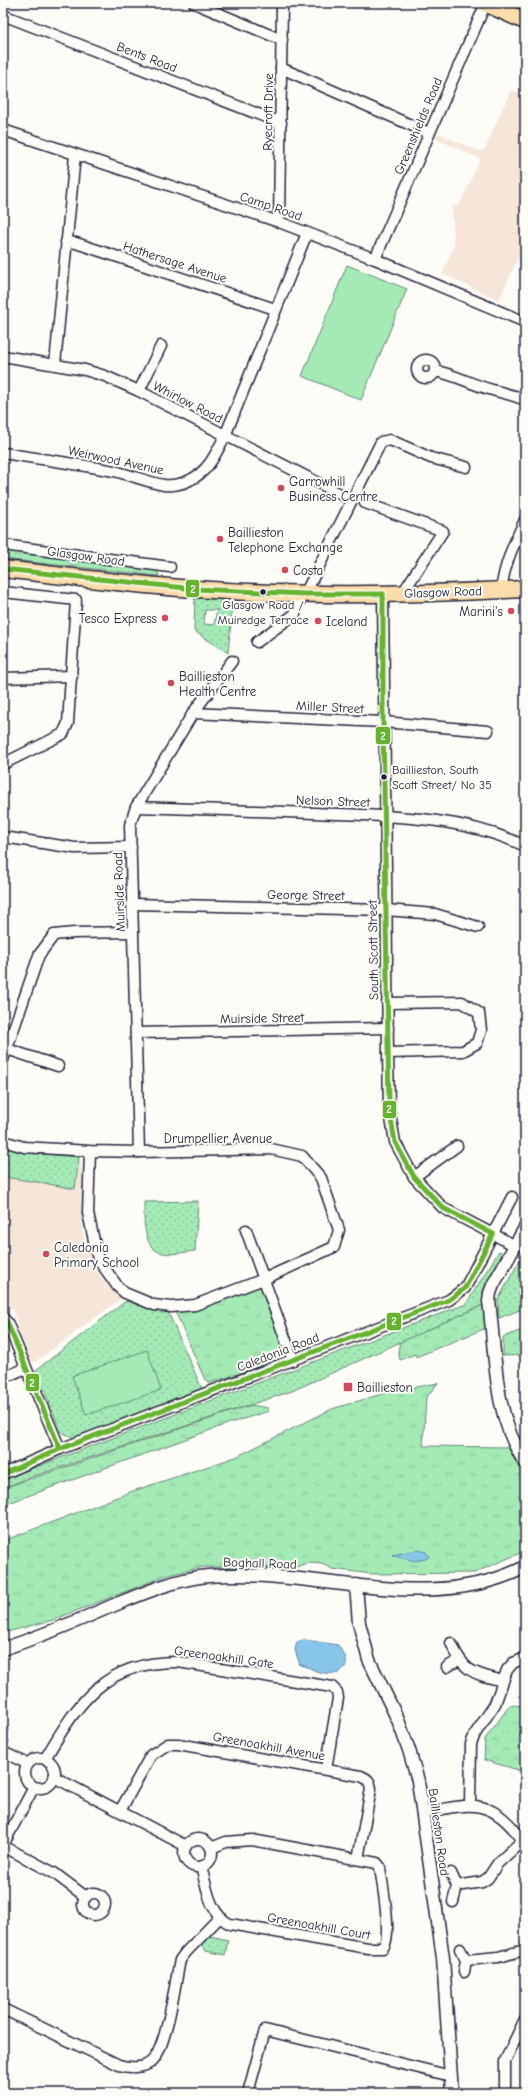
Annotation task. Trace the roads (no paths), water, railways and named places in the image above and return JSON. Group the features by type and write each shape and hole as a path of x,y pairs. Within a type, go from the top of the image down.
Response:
{"main road":[{"path":"485,3 525,21"},
{"name":"Glasgow Road","path":"3,569 195,589 305,594 402,594 525,590"}],"street":[{"path":"194,3 282,40"},
{"name":"Ryecroft Drive","path":"279,222 282,3"},
{"name":"Greenshields Road","path":"375,259 485,3"},
{"name":"Bents Road","path":"3,15 281,123"},
{"path":"281,68 430,133"},
{"name":"Camp Road","path":"3,130 279,222 375,259 525,322"},
{"path":"55,364 75,155"},
{"name":"Weirwood Avenue","path":"3,453 81,464 131,475 164,485 190,481 211,463 226,436 275,309 307,233"},
{"name":"Hathersage Avenue","path":"66,242 76,243 275,309"},
{"path":"138,391 161,346"},
{"name":"Whirlow Road","path":"3,356 55,364 105,376 138,391 352,500"},
{"path":"435,371 455,376 489,389 509,393 525,400"},
{"path":"257,642 294,614 298,603 305,594 381,442 390,440 431,458 466,467"},
{"path":"365,503 443,531 402,594"},
{"path":"501,591 503,575 510,551 525,520"},
{"name":"Glasgow Road","path":"3,545 170,567"},
{"path":"3,592 76,600 68,723 63,734 3,764"},
{"name":"South Scott Street","path":"383,594 384,816 389,1107 395,1142 414,1177 442,1208 514,1245"},
{"name":"Muirside Road","path":"139,1152 130,825 136,807 193,713 232,661"},
{"path":"3,678 72,676"},
{"name":"Miller Street","path":"193,713 383,722 488,731"},
{"name":"Nelson Street","path":"136,807 384,816 450,822 513,840 525,846"},
{"path":"3,838 22,839 75,848 131,847"},
{"name":"George Street","path":"132,904 386,910 434,914 478,927"},
{"path":"3,1060 39,955 54,935 74,933 133,932"},
{"path":"387,1003 462,1002 479,1013 482,1030 477,1043 464,1051 388,1053"},
{"name":"Muirside Street","path":"136,1033 388,1028"},
{"path":"7,1050 58,1066"},
{"name":"Drumpellier Avenue","path":"3,1141 24,1147 139,1152 271,1149 302,1156 321,1178 339,1230 334,1247 264,1279 195,1305 177,1307 154,1305 126,1293 118,1286 98,1259 88,1213 90,1150"},
{"path":"414,1177 457,1146"},
{"name":"Caledonia Road","path":"3,1474 60,1449 449,1300 465,1288 512,1197"},
{"path":"525,1228 514,1245 490,1293 494,1362 499,1396 514,1445 525,1462"},
{"path":"246,1230 293,1360"},
{"path":"3,1318 7,1322 60,1449"},
{"path":"3,1378 26,1368"},
{"name":"Boghall Road","path":"3,1649 134,1597 191,1579 208,1576 301,1578 356,1585 424,1590 469,1586 497,1579 525,1567"},
{"name":"Baillieston Road","path":"356,1585 359,1623 370,1660 398,1720 410,1750 424,1813 443,1958 452,2093"},
{"path":"452,1643 459,1660 469,1670 503,1681"},
{"path":"470,1805 472,1744 475,1734 495,1704 507,1670 513,1663 525,1658"},
{"path":"447,1667 459,1660"},
{"name":"Greenoakhill Gate","path":"45,1759 65,1724 92,1690 112,1678 134,1668 164,1662 178,1662 332,1688 337,1692 338,1698 326,1769"},
{"name":"Greenoakhill Avenue","path":"120,1811 151,1754 168,1744 178,1744 361,1776 368,1779 370,1783 358,1859"},
{"path":"3,1752 28,1764"},
{"path":"38,1758 45,1759 53,1766 54,1777 46,1786 34,1787 25,1777 25,1770 28,1764 38,1758"},
{"path":"54,1777 186,1846"},
{"path":"34,1787 3,1845 54,1873 86,1897"},
{"path":"424,1813 470,1805 481,1806 506,1819 524,1841 498,1863 488,1878 482,1882 457,1886"},
{"path":"200,1839 207,1842 212,1853 209,1862 201,1867 192,1866 188,1863 184,1855 186,1846 192,1840 200,1839"},
{"name":"Greenoakhill Court","path":"211,1848 226,1842 252,1840 377,1863 380,1867 387,1932 386,1944 383,1948 368,1948 230,1924 219,1918"},
{"path":"3,2009 119,2065 129,2068 140,2067 151,2062 162,2042 180,1960 219,1918 212,1903 201,1867"},
{"path":"451,1873 457,1886 453,1902"},
{"path":"460,1949 466,1960 464,1972"},
{"path":"466,1960 498,1957 525,1950"},
{"path":"504,2093 505,2061 525,2019"},
{"path":"248,2093 266,2030 451,2076"}],"water":[{"path":"417,1550 426,1552 429,1557 415,1560 392,1555"},
{"path":"305,1640 338,1645 346,1658 346,1666 339,1673 326,1673 300,1665 295,1650 297,1642"}],"place":[{"name":"Garrowhill Business Centre","path":"281,488"},
{"name":"Baillieston Telephone Exchange","path":"220,539"},
{"name":"Costa","path":"285,570"},
{"name":"Glasgow Road / Muiredge Terrace","path":"263,592"},
{"name":"Marini's","path":"511,611"},
{"name":"Tesco Express","path":"165,618"},
{"name":"Iceland","path":"318,621"},
{"name":"Baillieston Health Centre","path":"171,683"},
{"name":"Baillieston, South Scott Street/ No 35","path":"384,777"},
{"name":"Caledonia Primary School","path":"46,1254"},
{"name":"Baillieston","path":"348,1387"}]}
